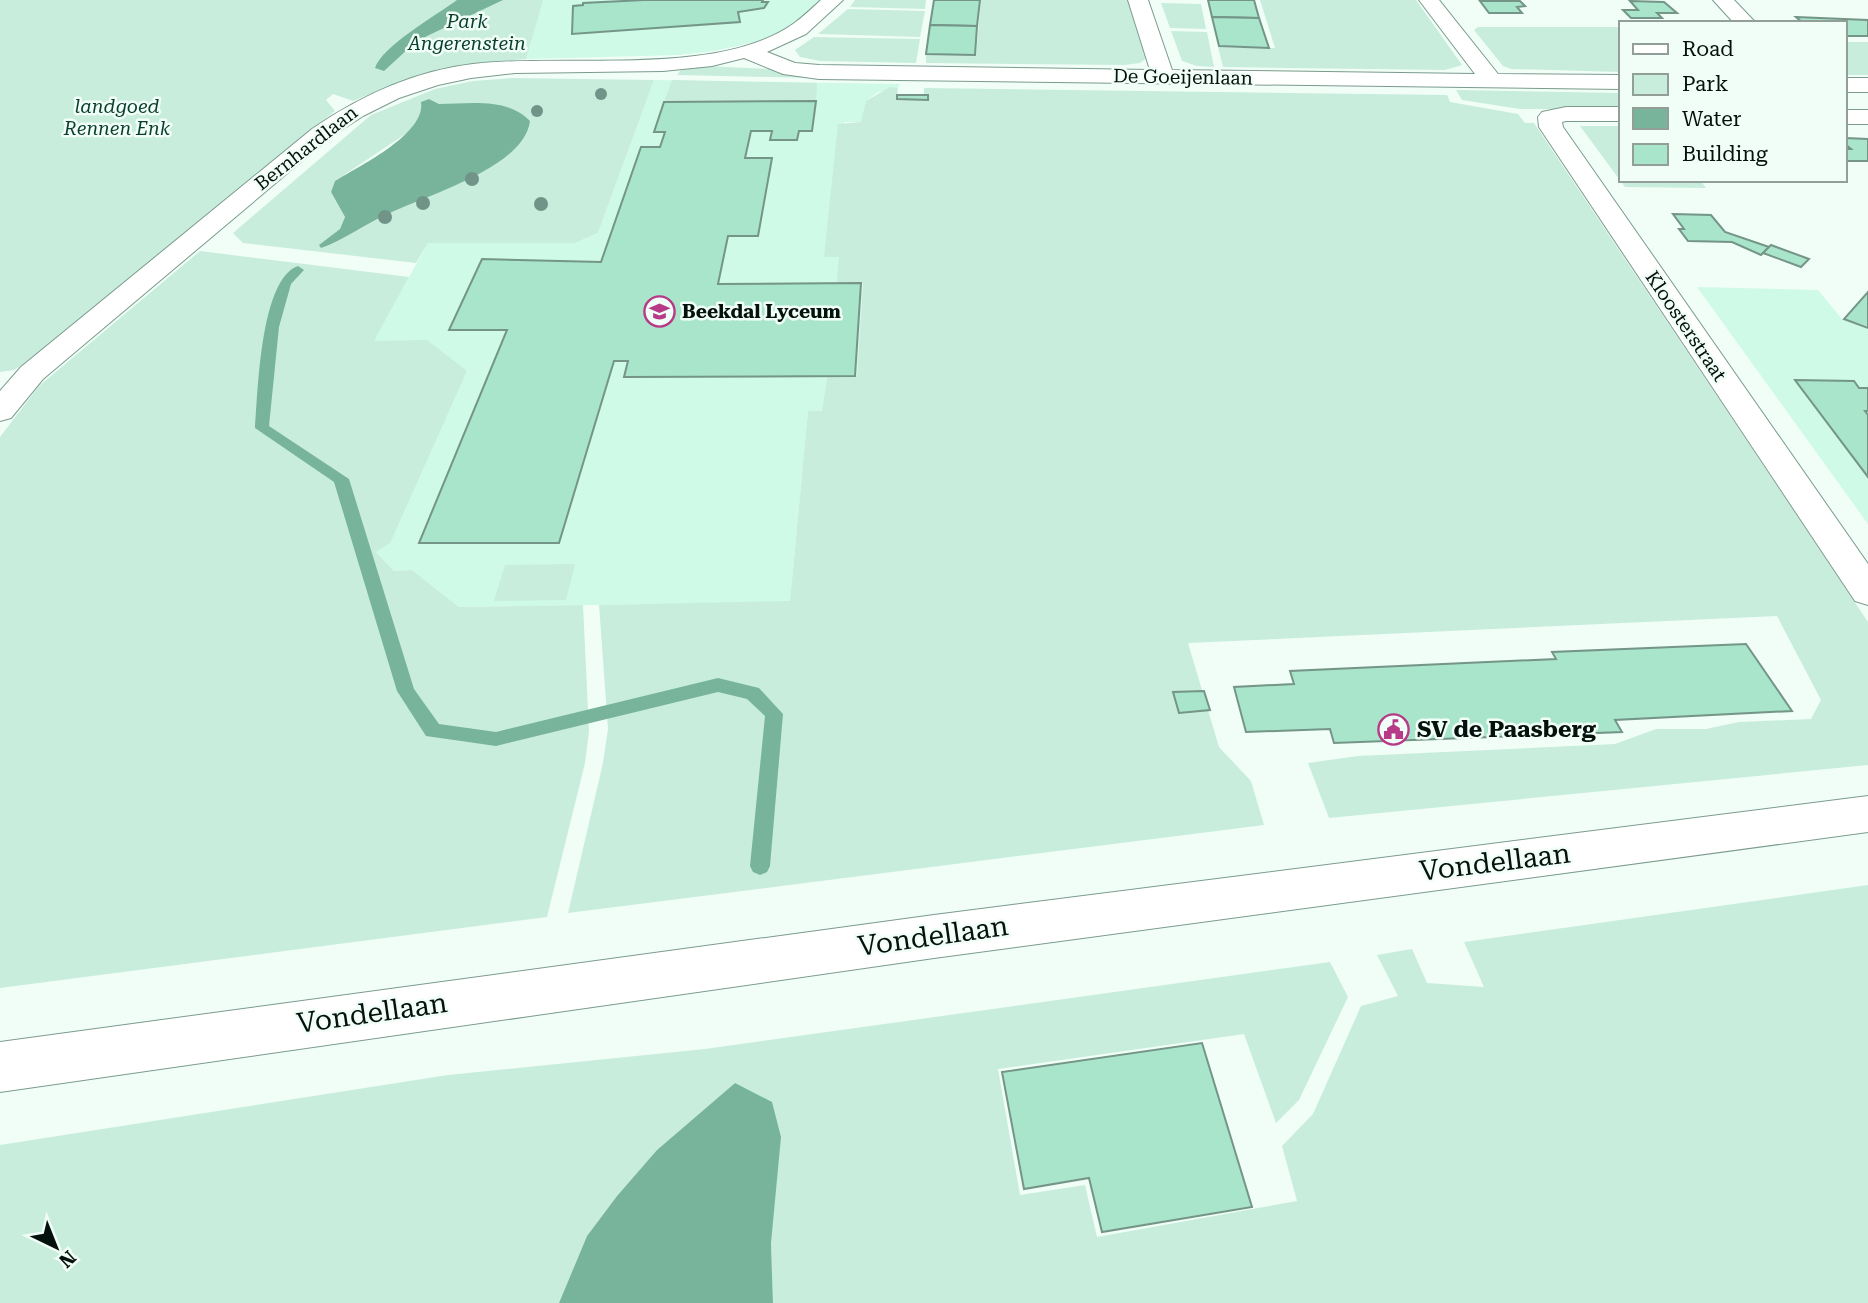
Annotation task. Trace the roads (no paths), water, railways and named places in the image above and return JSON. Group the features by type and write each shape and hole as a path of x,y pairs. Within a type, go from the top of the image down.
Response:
{"street":[{"name":"Bernhardlaan","path":"32,373 320,134 352,111 381,96 429,80 472,71 531,66 656,65 747,52 795,33 824,11 833,0"},
{"path":"1138,0 1163,76"},
{"path":"1429,0 1491,80"},
{"path":"1723,0 1744,21"},
{"name":"De Goeijenlaan","path":"747,52 791,69 819,72 1619,82"},
{"path":"1847,85 1868,85"},
{"name":"Kloosterstraat","path":"1619,114 1566,114 1550,117 1550,127 1868,592"},
{"path":"1847,117 1868,117"},
{"path":"0,383 32,373"},
{"path":"0,411 32,373"},
{"name":"Vondellaan","path":"0,1067 514,992 1325,883 1868,814"}],"water":[{"path":"457,0 503,0 427,36 384,71 375,68 388,50"},
{"path":"429,99 439,104 499,105 521,113 530,121 524,138 511,153 492,166 321,248 319,245 340,229 345,217 331,192 335,181 374,158 402,137 420,114 421,102"},
{"path":"735,1083 772,1102 781,1137 771,1243 773,1303 559,1303 587,1236 617,1196 657,1150"}],"waterway":[{"path":"298,270 285,283 272,327 262,428 341,479 406,691 433,731 496,739 718,685 753,693 774,714 760,866"}],"place":[{"name":"Beekdal Lyceum","path":"659,311"},
{"name":"SV de Paasberg","path":"1394,729"}],"park label":[{"name":"Park Angerenstein","path":"467,32"},
{"name":"landgoed Rennen Enk","path":"117,117"}]}
